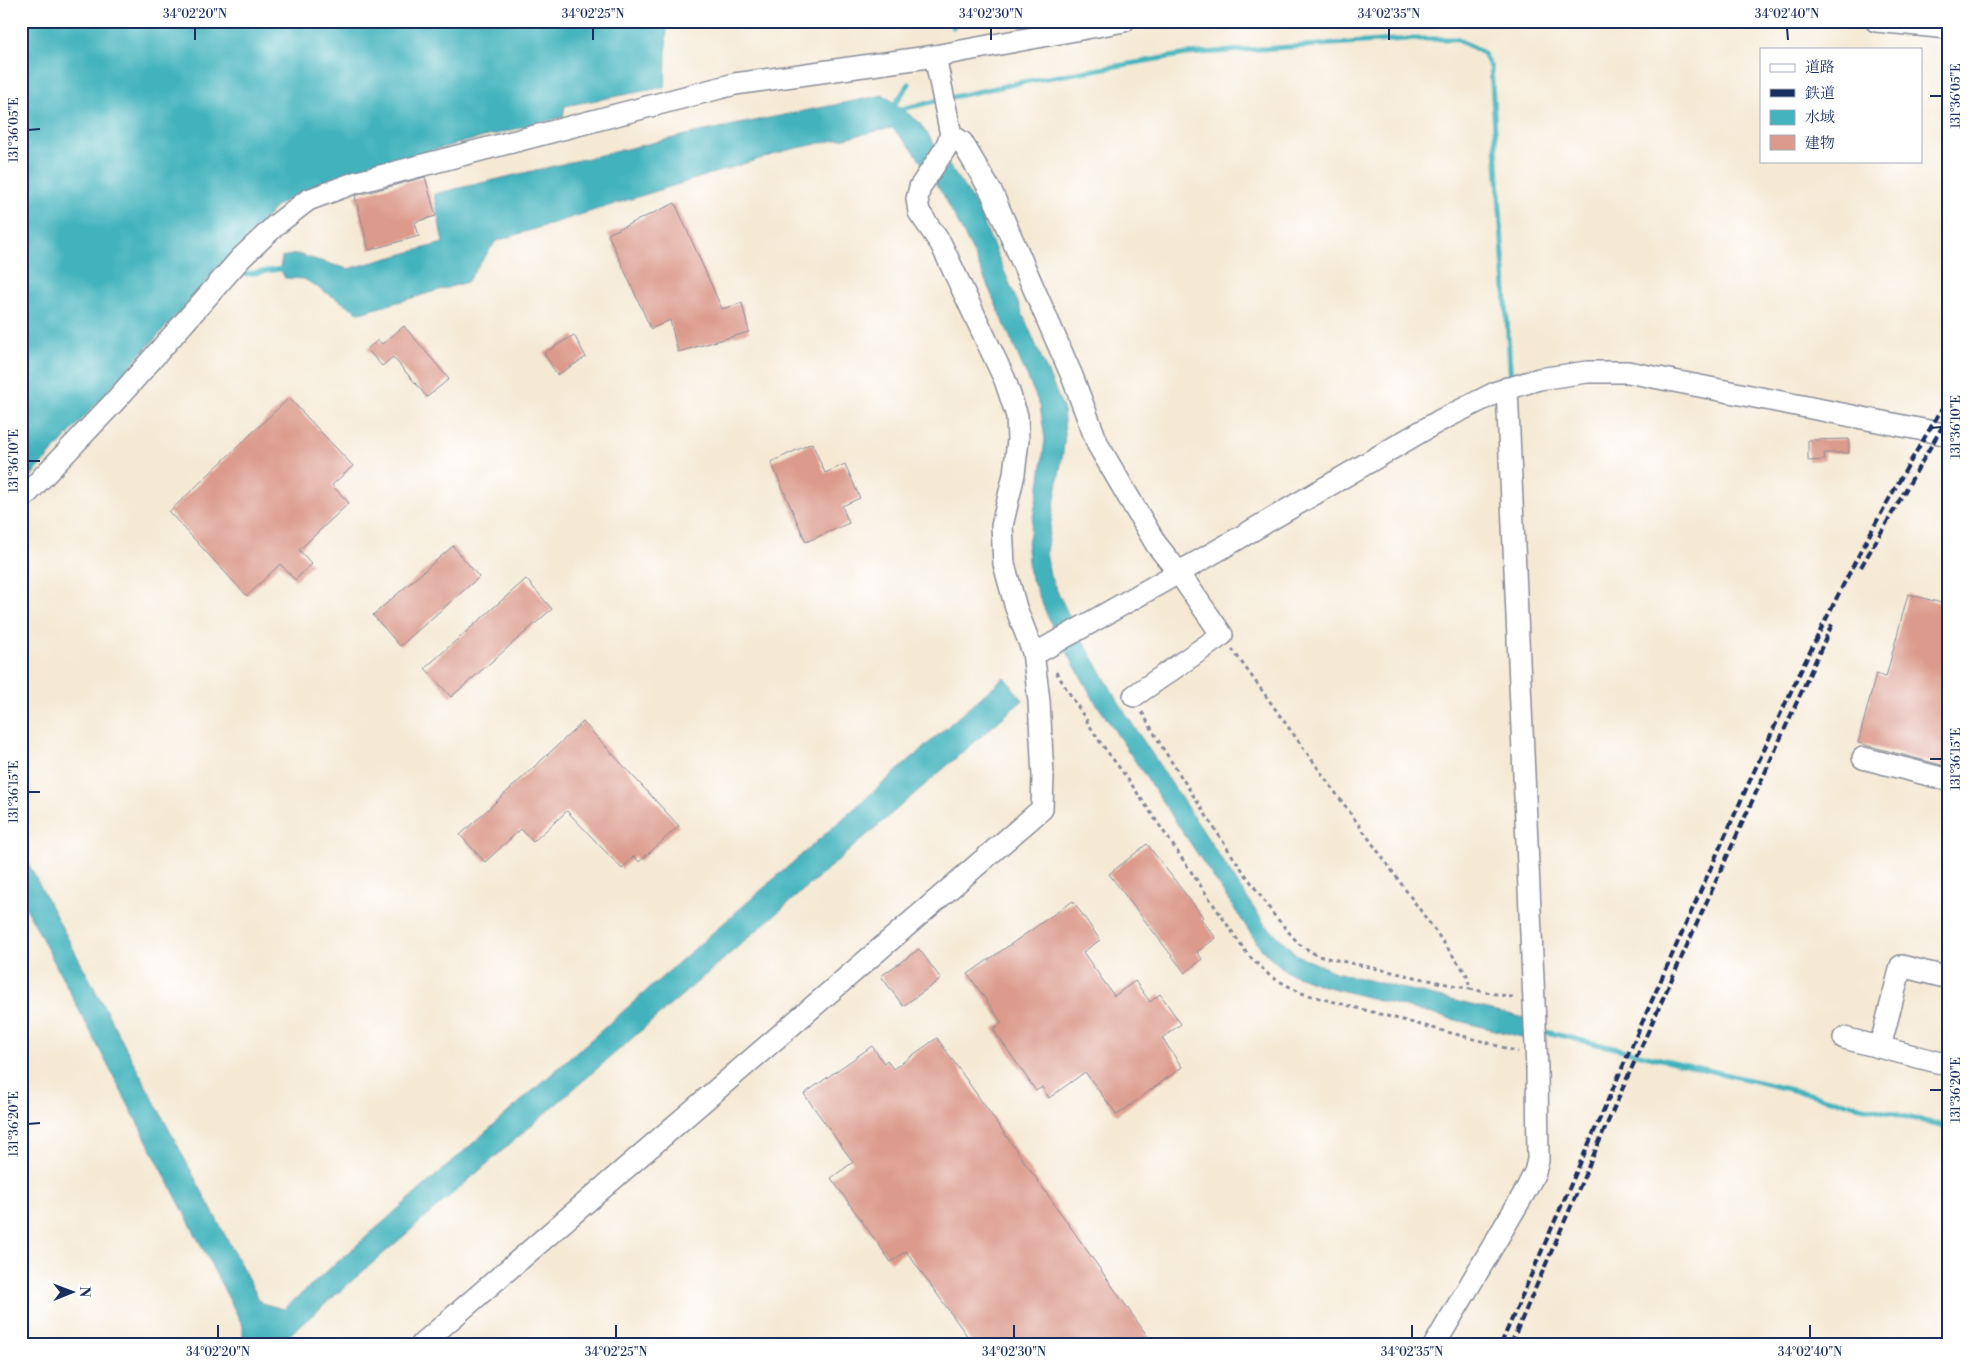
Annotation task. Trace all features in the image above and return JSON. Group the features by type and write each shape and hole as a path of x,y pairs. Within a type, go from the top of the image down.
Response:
{"street":[{"path":"21,500 116,400 241,258 277,224 308,200 354,183 735,84 935,56 1124,21"},
{"path":"1876,21 1949,28"},
{"path":"422,1344 1042,809 1043,776 1039,701 1043,648 1016,608 1004,564 1002,526 1014,474 1018,440 1018,416 1005,380 941,244 919,212 916,199 920,187 948,134 935,56"},
{"path":"948,134 962,142 992,193 1072,376 1098,445 1156,544 1179,572 1222,634 1134,696"},
{"path":"1043,648 1179,572 1439,420 1507,388 1539,379 1586,372 1628,372 1949,435"},
{"path":"1435,1344 1472,1284 1535,1172 1538,1160 1536,1054 1507,388"},
{"path":"1863,758 1949,780"},
{"path":"1880,1047 1901,966 1949,978"},
{"path":"1844,1038 1949,1065"}],"path":[{"path":"1222,634 1408,895 1468,975 1470,989"},
{"path":"1043,648 1100,742 1125,775 1248,956 1270,976 1301,994 1536,1054"},
{"path":"1134,696 1162,747 1229,851 1274,915 1299,944 1318,956 1534,1005"}],"water":[{"path":"21,21 670,21 667,22 665,87 565,106 563,117 366,167 307,189 278,205 21,487"},
{"path":"884,95 919,122 975,203 1063,408 1065,434 1063,452 1046,551 1050,576 1073,624 1127,716 1263,922 1297,955 1335,972 1529,1019 1529,1039 1320,985 1287,972 1262,950 1094,700 1050,622 1029,572 1027,549 1040,480 1045,439 1040,406 972,250 944,196 913,150 892,128 788,150 496,241 467,282 360,313 304,279 285,278 280,269 282,257 297,254 348,269 443,243 434,194 699,132"},
{"path":"1004,677 1023,700 279,1344 243,1344 243,1326 21,898 21,850 261,1303 284,1309"}],"building":[{"path":"425,177 436,216 415,222 419,236 369,250 355,196"},
{"path":"675,203 722,309 742,303 749,332 678,352 670,320 651,329 608,234"},
{"path":"404,326 449,379 427,397 393,357 382,366 367,349 378,340 382,344"},
{"path":"574,335 586,357 557,375 544,353"},
{"path":"289,398 353,466 332,485 349,503 299,550 312,564 295,580 280,564 247,596 169,512"},
{"path":"1849,439 1849,453 1824,453 1825,460 1808,461 1808,440"},
{"path":"812,443 825,473 845,464 860,498 842,506 849,523 806,542 771,462"},
{"path":"453,546 479,577 400,646 373,615"},
{"path":"526,579 552,609 451,697 425,668"},
{"path":"1908,594 1949,605 1949,767 1858,743 1876,674 1886,677"},
{"path":"583,722 679,826 639,862 634,856 622,869 567,811 533,842 521,829 485,862 460,835"},
{"path":"1147,844 1203,917 1201,919 1216,938 1197,952 1202,959 1185,973 1109,874"},
{"path":"1073,901 1100,940 1083,952 1114,996 1135,981 1150,1002 1160,994 1181,1024 1162,1038 1182,1067 1117,1115 1085,1072 1049,1098 1042,1087 1036,1091 993,1029 1002,1023 968,974"},
{"path":"919,949 941,979 903,1006 881,976"},
{"path":"937,1038 1153,1344 973,1344 906,1251 891,1262 831,1178 853,1162 804,1094 872,1046 884,1063 887,1060 893,1069"}],"waterway":[{"path":"953,27 957,21"},
{"path":"948,98 1023,82 1187,54 1408,39 1456,39 1482,52 1491,67 1511,383"},
{"path":"891,109 909,84"},
{"path":"897,110 940,100"},
{"path":"236,273 247,274 287,268"},
{"path":"1542,1031 1949,1127"}],"railway":[{"path":"1501,1344 1736,811 1820,630 1914,455 1949,398"},
{"path":"1861,567 1949,415"},
{"path":"1511,1344 1628,1076 1833,622"}]}
